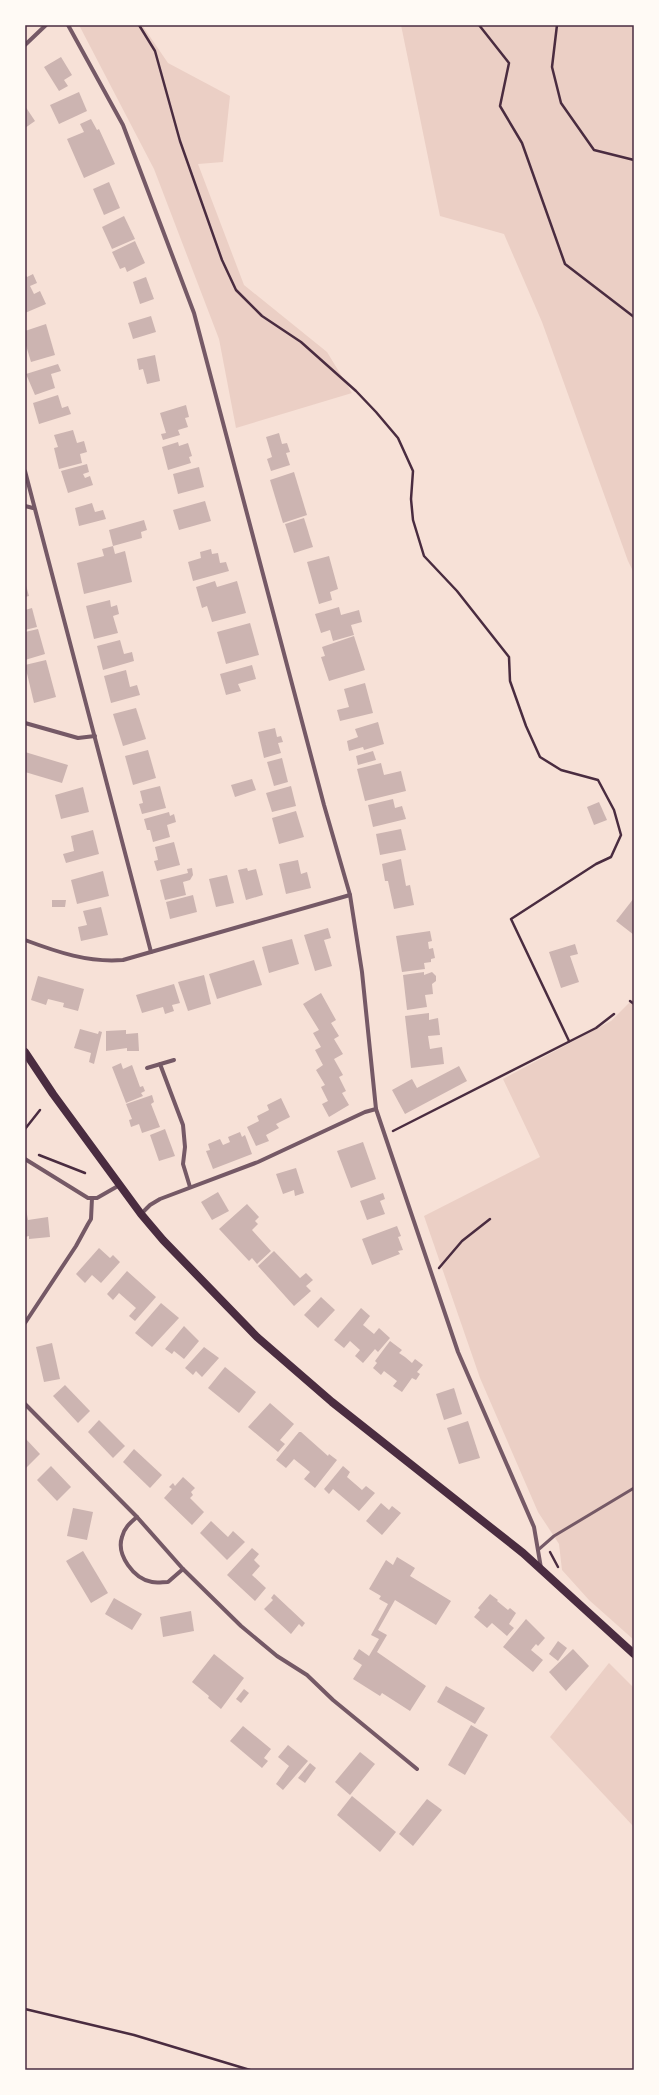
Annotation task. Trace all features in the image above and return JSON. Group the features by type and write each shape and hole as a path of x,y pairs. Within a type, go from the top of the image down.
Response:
{"main road":[{"path":"25,1052 118,1186 163,1240 257,1337 294,1370 541,1568 634,1654"}],"street":[{"path":"25,45 46,25"},
{"path":"68,25 123,125 194,313 324,805 350,895 362,972 376,1109 399,1171 431,1275 458,1352 534,1527 541,1568"},
{"path":"25,471 33,508 95,736 151,952"},
{"path":"25,506 33,508"},
{"path":"25,723 78,738 95,736"},
{"path":"25,940 73,956 101,961 123,960 350,895"},
{"path":"147,1068 174,1060"},
{"path":"160,1064 183,1125 185,1143 183,1164 190,1187"},
{"path":"141,1214 155,1202 190,1187 258,1162 365,1112 376,1109"},
{"path":"25,1159 80,1194 92,1198 97,1198 118,1186"},
{"path":"25,1323 76,1246 88,1224 90,1219 92,1198"},
{"path":"25,1404 137,1517 183,1568 242,1626 277,1656 307,1675 344,1710 417,1769"},
{"path":"137,1517 126,1526 121,1538 126,1562 136,1575 152,1582 168,1582 183,1568"}],"lane":[{"path":"538,1550 545,1543 634,1488"}],"path":[{"path":"139,25 155,51 180,141 222,260 236,290 262,316 301,342 356,391 398,438 414,471 411,498 413,520 424,556 457,591 509,657 510,681 526,726 540,757 561,770 598,780 614,810 621,835 611,857 596,864 511,918 569,1041"},
{"path":"479,25 509,63 500,106 522,143 565,264 634,316"},
{"path":"557,25 552,68 561,103 594,150 634,160"},
{"path":"630,1000 634,1004"},
{"path":"385,1135 596,1028 614,1014"},
{"path":"25,1129 40,1110"},
{"path":"38,1154 85,1173"},
{"path":"431,1275 462,1241 490,1219"},
{"path":"545,1543 561,1571"},
{"path":"25,2009 134,2035 250,2070"}],"shaded area":[{"path":"79,25 142,25 168,63 230,96 223,162 198,164 244,285 327,352 352,393 236,428 219,339 154,169"},
{"path":"401,25 634,25 634,573 628,561 542,322 504,234 440,216"},
{"path":"634,998 634,1640 589,1600 562,1570 559,1544 538,1512 480,1378 424,1216 540,1157 503,1079 611,1021"},
{"path":"609,1663 634,1688 634,1827 550,1737"}],"building":[{"path":"61,57 72,75 64,80 68,86 59,91 44,67"},
{"path":"79,92 87,111 59,124 50,105"},
{"path":"25,106 35,121 25,128"},
{"path":"91,119 97,130 99,129 115,164 84,178 67,139 84,132 80,124"},
{"path":"109,182 120,208 104,215 93,189"},
{"path":"124,216 135,239 112,249 102,227"},
{"path":"135,241 145,263 127,272 125,267 120,269 112,252"},
{"path":"25,274 27,277 33,274 37,283 30,286 34,294 40,291 46,304 25,313"},
{"path":"146,277 154,299 140,304 133,282"},
{"path":"151,316 156,332 133,339 128,323"},
{"path":"46,324 55,355 31,362 25,342 25,331"},
{"path":"155,355 160,381 147,384 143,369 139,370 137,359"},
{"path":"58,364 61,371 51,374 55,388 35,395 26,374"},
{"path":"58,395 62,408 68,406 71,414 39,424 33,403"},
{"path":"186,405 189,417 185,418 188,427 178,430 180,435 163,440 161,434 166,433 160,413"},
{"path":"73,430 77,443 84,441 87,452 80,454 82,463 59,469 54,448 58,447 54,435"},
{"path":"279,433 282,444 287,443 290,452 286,453 290,465 271,471 267,459 272,457 266,437"},
{"path":"178,442 179,446 188,443 192,456 189,457 191,463 168,470 162,447"},
{"path":"87,464 89,472 83,474 85,478 90,476 93,485 68,493 61,471"},
{"path":"199,467 204,487 178,494 173,474"},
{"path":"294,472 307,515 283,523 270,480"},
{"path":"205,501 211,521 179,530 173,510"},
{"path":"92,503 95,512 103,510 106,519 79,526 75,508"},
{"path":"304,518 313,547 294,553 285,524"},
{"path":"144,520 147,530 141,532 142,538 113,546 109,530"},
{"path":"113,546 115,554 125,551 132,582 84,594 77,563 104,556 102,549"},
{"path":"211,549 212,554 218,553 220,563 226,562 229,571 193,581 188,562 201,558 200,552"},
{"path":"329,556 338,589 330,592 332,600 319,604 307,562"},
{"path":"215,581 217,587 237,581 246,613 212,622 207,606 202,608 196,587"},
{"path":"25,582 29,596 25,597"},
{"path":"110,600 111,607 117,605 119,614 113,616 118,633 94,639 86,606"},
{"path":"339,607 341,615 359,610 362,622 351,625 354,635 333,641 330,630 321,633 315,614"},
{"path":"32,608 37,627 25,630 25,610"},
{"path":"250,623 259,655 226,664 217,632"},
{"path":"38,629 45,654 25,660 25,632"},
{"path":"354,636 365,670 329,681 321,657 325,656 322,647"},
{"path":"120,640 124,654 132,652 134,661 103,670 97,646"},
{"path":"46,660 56,697 34,703 25,665"},
{"path":"252,665 256,679 238,684 241,691 226,695 220,674"},
{"path":"126,670 130,687 137,685 140,695 111,703 104,676"},
{"path":"365,683 373,713 340,721 337,710 349,707 344,689"},
{"path":"136,708 146,739 123,746 113,714"},
{"path":"378,722 384,744 364,750 363,747 349,751 347,741 358,737 355,729"},
{"path":"275,728 277,737 281,736 283,742 278,743 281,753 264,758 258,732"},
{"path":"148,750 156,778 133,785 125,756"},
{"path":"373,751 376,760 358,765 356,756"},
{"path":"25,752 68,765 62,783 25,772"},
{"path":"282,758 288,782 274,786 267,762"},
{"path":"381,763 384,775 401,771 406,791 365,801 357,769"},
{"path":"252,779 256,790 235,797 231,785"},
{"path":"160,786 166,808 142,814 139,804 143,803 140,791"},
{"path":"291,786 296,806 272,812 266,793"},
{"path":"83,787 89,812 61,819 55,795"},
{"path":"393,799 395,808 402,806 406,819 373,827 368,805"},
{"path":"599,802 607,820 594,825 587,807"},
{"path":"296,811 304,837 279,844 272,818"},
{"path":"169,812 170,816 174,814 176,822 167,825 170,837 153,842 150,830 147,830 144,819"},
{"path":"401,829 406,850 380,855 376,834"},
{"path":"93,830 99,854 66,863 63,854 74,851 71,836"},
{"path":"174,842 180,865 157,871 154,861 158,860 155,847"},
{"path":"401,859 406,886 410,885 414,905 394,909 388,881 385,881 382,864"},
{"path":"298,860 301,874 307,872 311,888 286,894 279,864"},
{"path":"192,868 193,875 190,880 183,882 186,895 165,900 160,880 188,873 187,869"},
{"path":"247,868 248,871 256,869 263,895 246,900 238,870"},
{"path":"103,871 109,896 77,904 71,880"},
{"path":"227,875 234,903 216,907 209,879"},
{"path":"193,895 197,912 170,919 166,902"},
{"path":"634,898 634,935 616,921"},
{"path":"52,900 66,900 65,907 52,907"},
{"path":"101,907 108,935 81,941 78,927 87,925 83,911"},
{"path":"328,928 331,938 324,940 332,966 315,971 304,935"},
{"path":"430,931 432,941 428,942 429,949 433,948 435,958 431,959 431,962 424,963 425,969 402,972 396,936"},
{"path":"292,939 299,964 269,973 262,947"},
{"path":"575,944 578,954 570,956 579,982 561,988 549,952"},
{"path":"254,960 262,985 217,999 209,974"},
{"path":"424,972 424,975 432,972 436,976 436,981 432,984 433,994 425,995 427,1007 407,1010 403,975"},
{"path":"204,975 211,1004 188,1011 178,982"},
{"path":"38,976 84,989 78,1011 63,1007 64,1003 48,999 46,1005 31,1000"},
{"path":"174,984 180,1003 172,1005 174,1011 165,1014 163,1007 142,1013 136,995"},
{"path":"321,993 336,1020 331,1023 339,1036 334,1039 343,1054 334,1059 343,1075 339,1077 346,1091 342,1093 349,1105 329,1117 322,1104 328,1101 321,1087 325,1085 316,1070 323,1065 315,1050 321,1047 313,1033 319,1030 303,1004"},
{"path":"429,1013 429,1020 438,1018 440,1035 428,1036 430,1049 442,1047 444,1064 411,1068 405,1016"},
{"path":"80,1029 98,1034 99,1031 102,1032 94,1064 89,1062 91,1053 74,1048"},
{"path":"126,1030 126,1034 138,1033 139,1051 127,1051 127,1048 106,1051 106,1031"},
{"path":"121,1063 123,1069 132,1065 140,1087 143,1086 145,1091 141,1093 143,1096 126,1103 112,1067"},
{"path":"459,1066 467,1081 405,1114 392,1090 412,1079 417,1088"},
{"path":"152,1095 154,1102 151,1104 160,1127 142,1133 139,1124 131,1127 129,1120 132,1119 126,1104"},
{"path":"281,1098 290,1117 276,1124 279,1128 266,1135 269,1141 256,1146 247,1127 259,1121 257,1116 269,1110 267,1105"},
{"path":"165,1129 175,1156 159,1161 150,1135"},
{"path":"240,1132 242,1137 245,1135 252,1154 213,1169 206,1151 210,1150 208,1144 220,1139 223,1145 230,1142 228,1137"},
{"path":"363,1142 376,1179 351,1188 337,1151"},
{"path":"296,1168 304,1193 295,1196 294,1190 283,1194 276,1174"},
{"path":"218,1192 229,1211 212,1220 201,1202"},
{"path":"383,1193 385,1199 380,1201 385,1214 367,1220 360,1201"},
{"path":"25,1204 28,1220 48,1217 50,1237 29,1239 29,1236 25,1237"},
{"path":"247,1204 259,1217 255,1221 258,1224 252,1230 271,1251 257,1264 252,1258 249,1261 219,1229"},
{"path":"397,1226 401,1236 398,1237 403,1250 398,1251 400,1254 372,1265 362,1239"},
{"path":"99,1248 110,1258 113,1255 120,1262 101,1283 92,1275 85,1283 76,1274"},
{"path":"274,1251 300,1278 306,1273 313,1280 306,1286 311,1291 294,1306 258,1266"},
{"path":"127,1271 156,1297 135,1321 129,1316 136,1308 119,1293 113,1300 107,1294"},
{"path":"321,1297 335,1310 318,1328 304,1315"},
{"path":"161,1303 179,1318 152,1347 135,1333"},
{"path":"361,1308 370,1316 363,1325 374,1334 379,1328 390,1338 378,1352 375,1349 363,1363 355,1356 360,1350 350,1341 344,1348 334,1340"},
{"path":"184,1326 199,1341 184,1359 174,1351 172,1354 165,1349"},
{"path":"390,1341 402,1350 399,1353 412,1363 415,1359 423,1365 417,1372 420,1374 416,1380 412,1378 402,1392 393,1386 397,1381 384,1371 381,1375 373,1368 377,1363 375,1361"},
{"path":"52,1343 60,1379 44,1382 36,1347"},
{"path":"204,1347 219,1358 202,1377 196,1371 193,1375 185,1368"},
{"path":"225,1367 256,1392 239,1413 208,1388"},
{"path":"65,1385 90,1411 78,1423 53,1396"},
{"path":"454,1388 462,1414 444,1420 436,1394"},
{"path":"270,1403 294,1424 280,1440 285,1444 278,1452 248,1427"},
{"path":"99,1420 125,1446 113,1458 88,1432"},
{"path":"468,1421 480,1458 459,1464 447,1428"},
{"path":"299,1432 301,1432 328,1456 329,1454 337,1460 315,1488 304,1479 310,1472 294,1459 286,1468 276,1460"},
{"path":"25,1438 40,1454 26,1468 25,1467"},
{"path":"134,1449 162,1475 150,1488 123,1462"},
{"path":"51,1466 71,1487 57,1501 37,1480"},
{"path":"343,1466 350,1472 347,1477 362,1490 366,1486 375,1493 359,1511 333,1489 329,1494 324,1489"},
{"path":"183,1477 195,1488 191,1492 193,1495 190,1498 204,1512 192,1525 164,1498 172,1489 169,1487 173,1483 175,1486"},
{"path":"381,1503 389,1510 392,1506 401,1513 382,1535 366,1521"},
{"path":"73,1508 93,1512 87,1540 67,1536"},
{"path":"211,1521 228,1537 233,1531 245,1542 227,1560 200,1533"},
{"path":"252,1548 259,1554 254,1560 260,1566 252,1575 266,1588 255,1601 227,1575"},
{"path":"83,1551 108,1593 91,1603 66,1561"},
{"path":"397,1557 415,1568 410,1576 451,1601 436,1625 395,1600 378,1630 387,1635 377,1652 426,1686 410,1711 382,1693 380,1696 353,1679 362,1665 353,1659 359,1649 369,1656 379,1639 371,1635 388,1604 379,1599 381,1596 369,1589 386,1560 393,1565"},
{"path":"274,1594 305,1623 302,1627 299,1624 291,1634 264,1609 273,1600 271,1598"},
{"path":"490,1594 508,1610 510,1608 516,1613 509,1624 514,1628 507,1636 492,1623 487,1628 474,1617 480,1610 478,1608"},
{"path":"114,1598 142,1614 132,1630 105,1614"},
{"path":"191,1611 194,1631 163,1637 160,1617"},
{"path":"526,1619 545,1638 538,1646 536,1644 531,1650 543,1660 533,1672 503,1647"},
{"path":"558,1641 567,1648 558,1661 549,1654"},
{"path":"573,1649 589,1666 566,1691 549,1672"},
{"path":"214,1654 244,1678 221,1709 208,1698 209,1696 192,1682"},
{"path":"446,1686 485,1708 475,1724 437,1702"},
{"path":"244,1689 249,1693 241,1703 236,1699"},
{"path":"471,1725 488,1735 465,1775 448,1765"},
{"path":"243,1726 271,1749 264,1758 268,1761 262,1768 230,1741"},
{"path":"288,1745 308,1761 283,1790 276,1784 289,1766 278,1757"},
{"path":"360,1752 375,1764 350,1795 335,1782"},
{"path":"310,1763 316,1768 305,1783 298,1778"},
{"path":"352,1796 396,1832 380,1852 337,1815"},
{"path":"427,1799 442,1810 413,1846 399,1834"}]}
